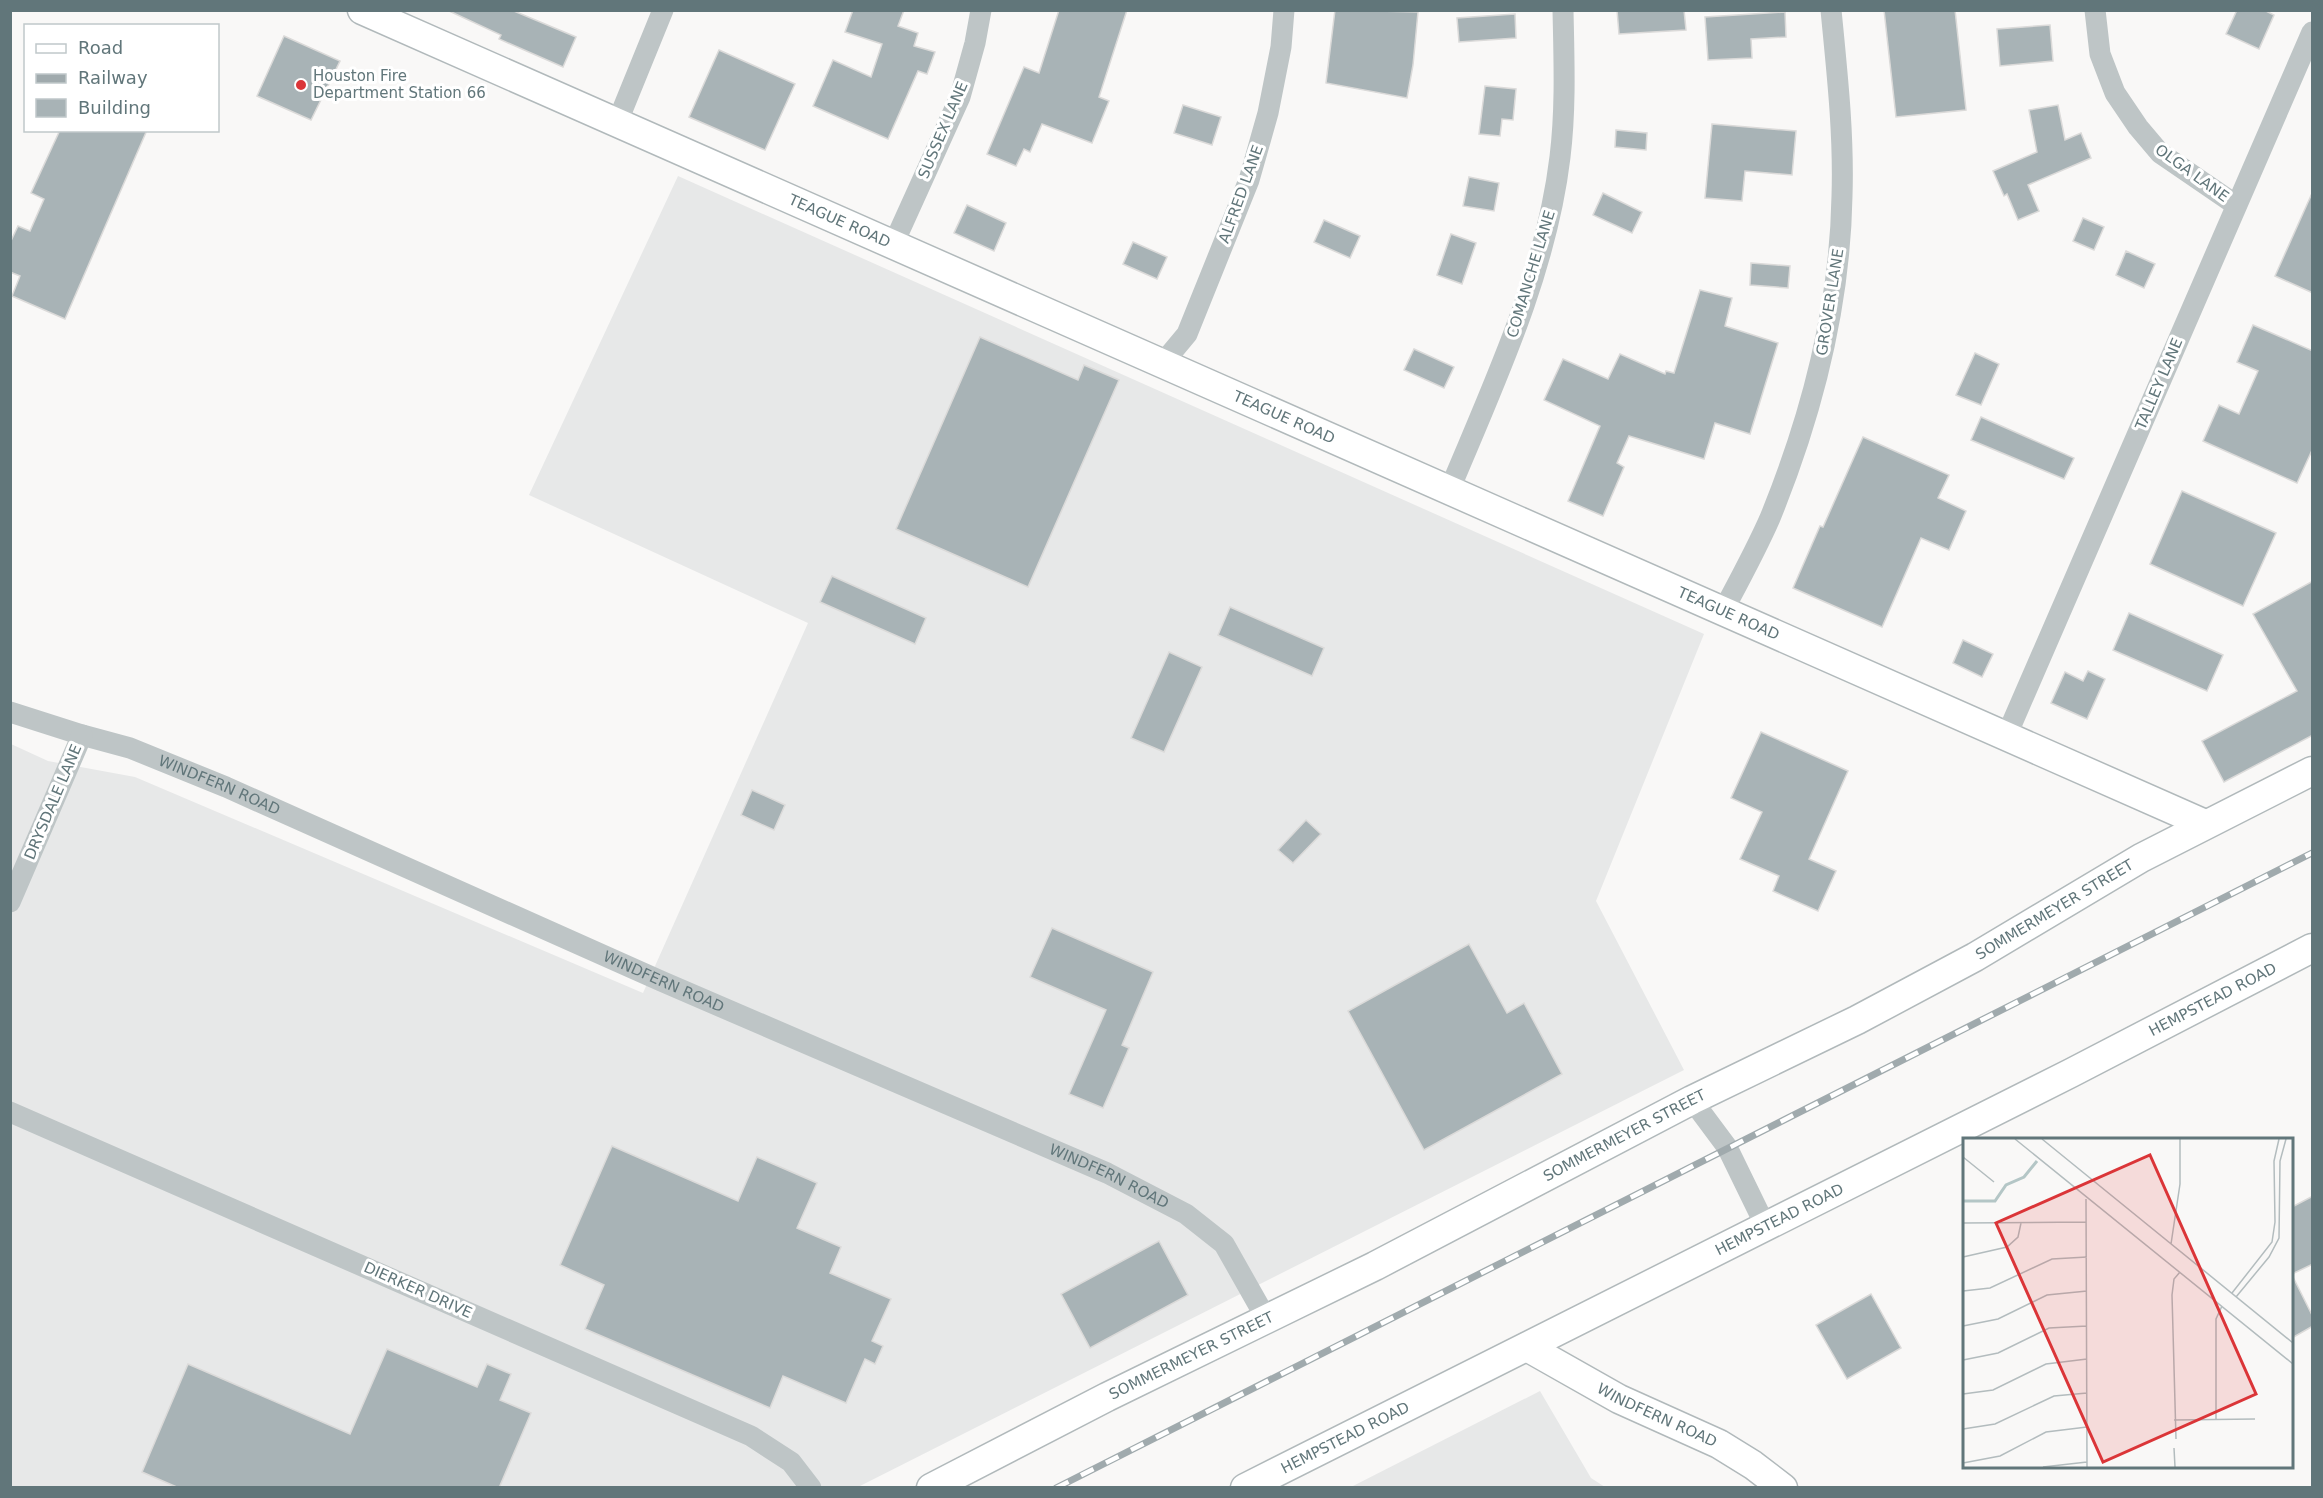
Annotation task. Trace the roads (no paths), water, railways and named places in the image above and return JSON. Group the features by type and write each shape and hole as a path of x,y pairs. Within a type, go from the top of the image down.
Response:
{"street":[{"name":"TEAGUE ROAD","path":"362,10 2205,824"},
{"path":"617,123 663,10"},
{"name":"SUSSEX LANE","path":"893,245 960,97 975,43 981,10"},
{"name":"ALFRED LANE","path":"1162,364 1187,333 1249,180 1268,113 1281,46 1284,10"},
{"name":"COMANCHE LANE","path":"1449,490 1511,342 1536,267 1552,206 1560,157 1565,94 1563,10"},
{"name":"GROVER LANE","path":"1723,611 1769,520 1792,460 1811,401 1830,322 1842,196 1842,141 1831,10"},
{"name":"OLGA LANE","path":"2095,10 2100,54 2115,93 2138,128 2160,153 2236,205"},
{"name":"TALLEY LANE","path":"2006,736 2313,32"},
{"name":"WINDFERN ROAD","path":"10,712 129,748 225,787 672,985 1107,1173 1186,1214 1224,1244 1267,1320"},
{"name":"DRYSDALE LANE","path":"10,902 82,735"},
{"name":"SOMMERMEYER STREET","path":"931,1488 1107,1397 1375,1266 1692,1100 1857,1020 1975,957 2141,858 2313,771"},
{"name":"HEMPSTEAD ROAD","path":"1245,1488 2072,1073 2313,948"},
{"path":"1692,1100 1727,1148 1766,1225"},
{"name":"DIERKER DRIVE","path":"10,1113 751,1436 791,1462 811,1488"},
{"name":"WINDFERN ROAD","path":"1527,1347 1619,1399 1719,1444 1754,1465 1783,1488"}],"railway":[{"path":"1056,1488 2312,853"}],"place":[{"name":"Houston Fire Department Station 66","path":"301,85"}]}
